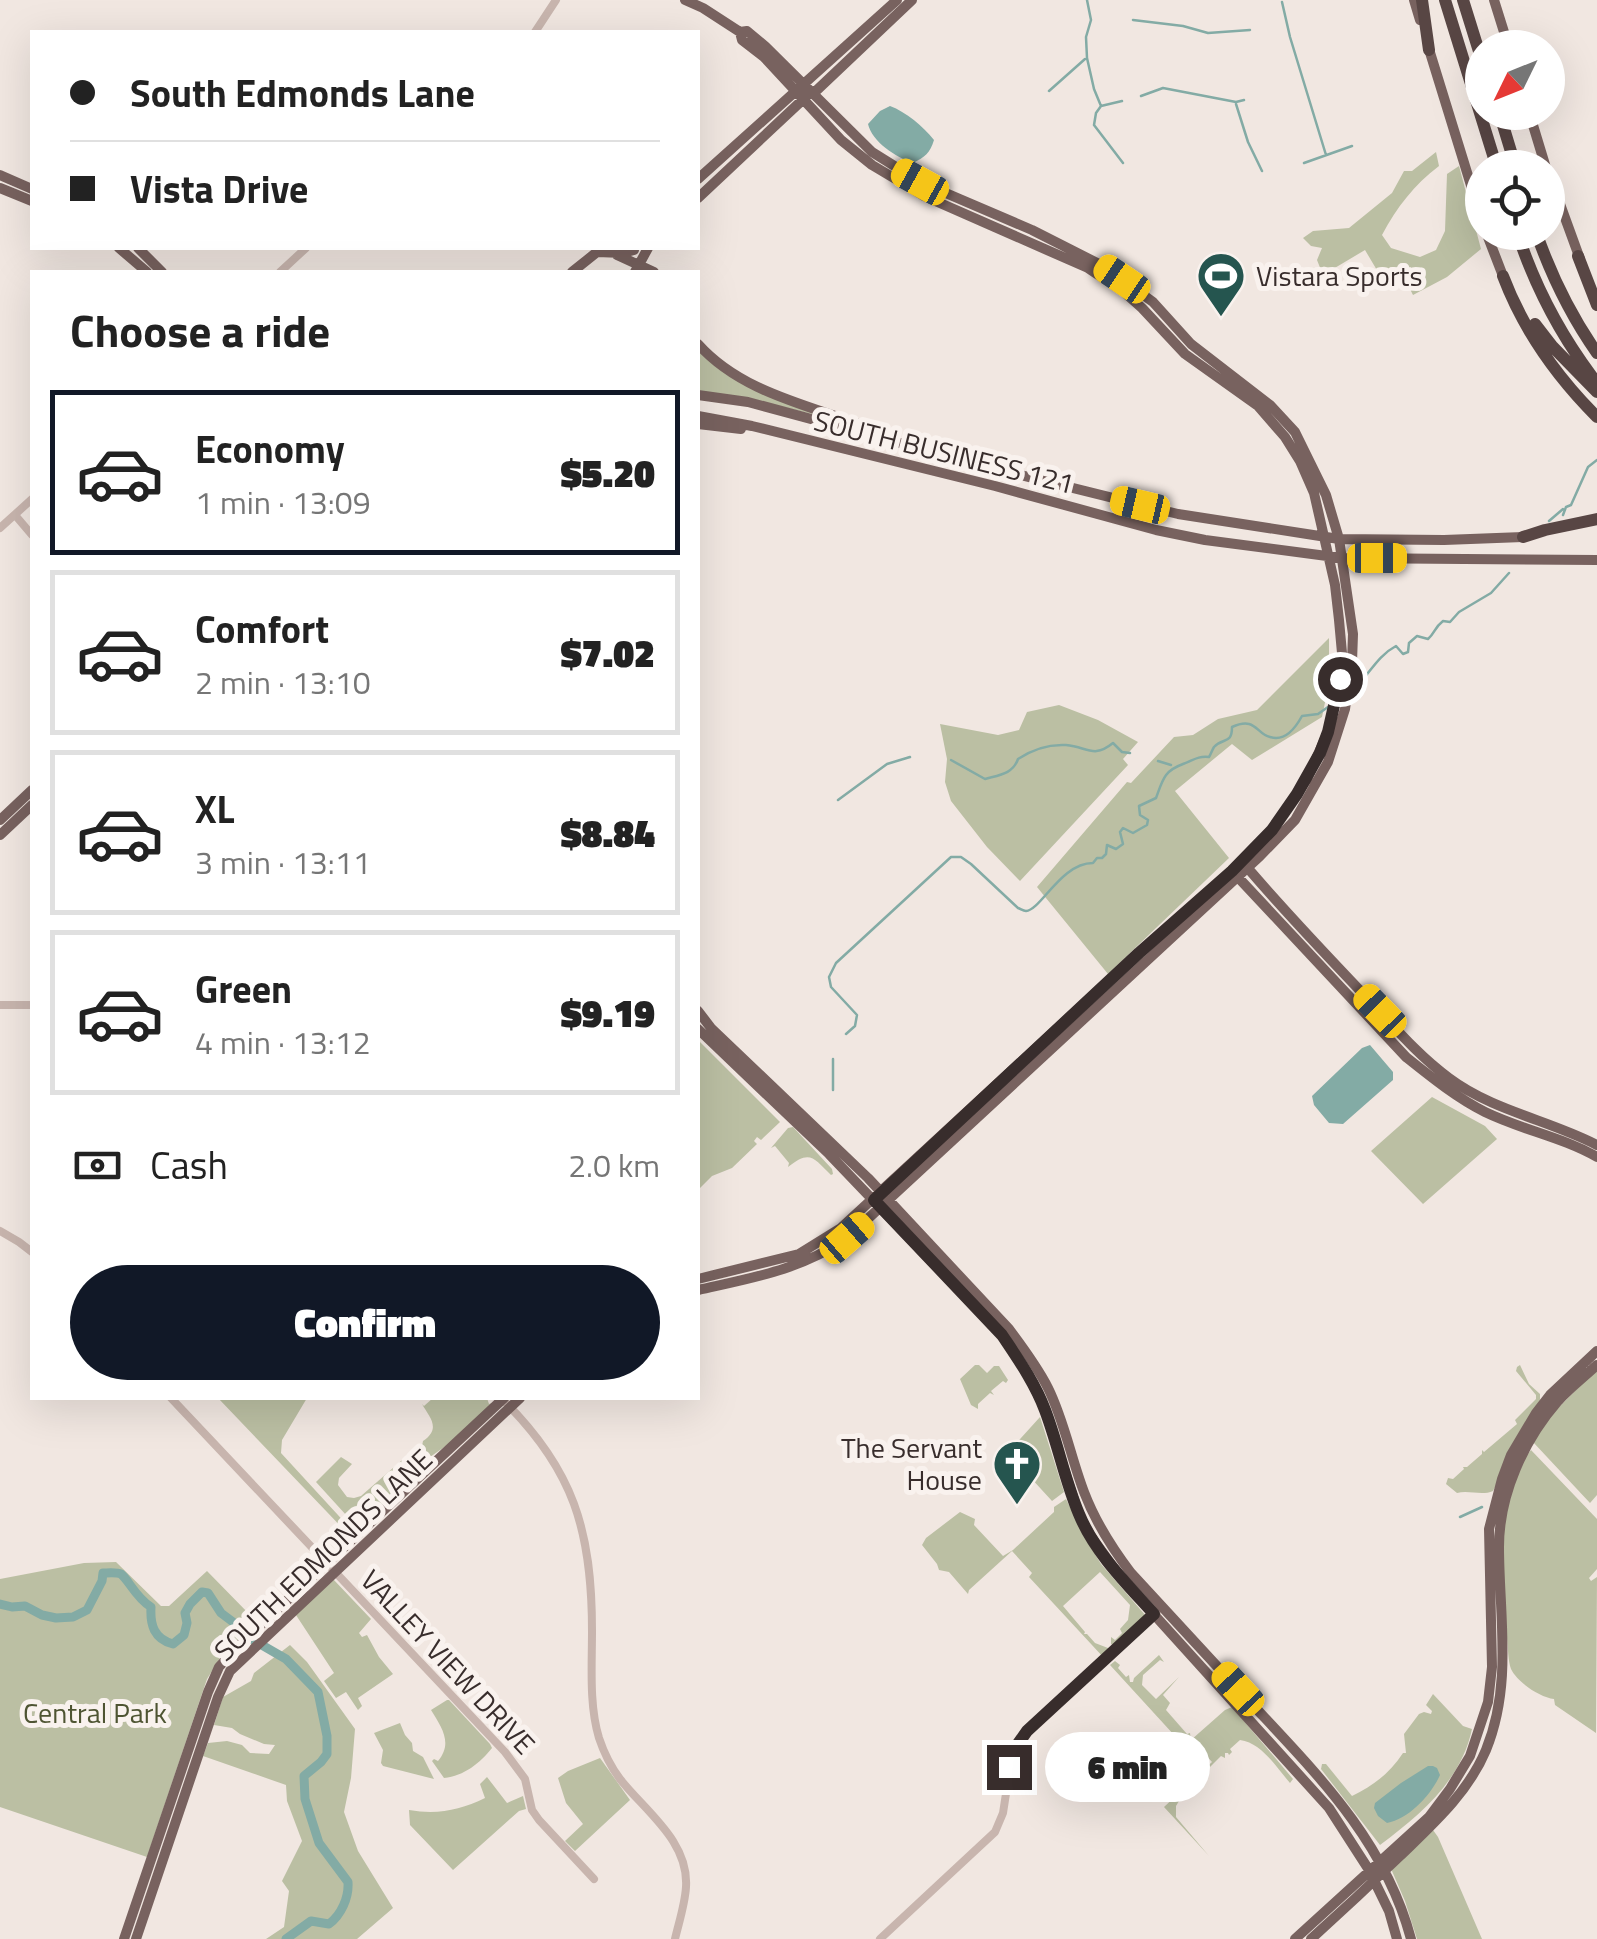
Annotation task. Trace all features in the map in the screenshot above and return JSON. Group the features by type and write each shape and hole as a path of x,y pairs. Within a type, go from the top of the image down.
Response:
{"highway":[{"path":"1418,0 1430,50"},
{"path":"1445,0 1491,150"},
{"path":"1463,0 1472,30"},
{"path":"1524,250 1551,313 1597,383"},
{"path":"1543,250 1570,312 1597,353"},
{"path":"1578,256 1597,305"},
{"path":"1503,276 1538,329 1597,392"},
{"path":"1503,276 1541,348 1597,418"},
{"path":"1523,537 1597,519"},
{"path":"1523,537 1597,528"}],"main road":[{"path":"685,0 740,32 742,40 803,92 852,150 872,166 1091,258 1152,302 1191,344 1270,404 1288,432 1314,493 1324,535 1338,602 1340,679 1320,753 1280,821 1240,870"},
{"path":"700,196 898,0"},
{"path":"700,177 803,92 817,90 912,0"},
{"path":"1494,0 1503,30"},
{"path":"1430,50 1465,166"},
{"path":"722,156 730,168"},
{"path":"0,175 30,188"},
{"path":"915,185 1088,268 1124,292 1185,354 1266,408 1288,432"},
{"path":"0,188 30,200"},
{"path":"1565,220 1578,256 1597,289"},
{"path":"121,250 145,270"},
{"path":"140,250 160,270"},
{"path":"1493,250 1503,276"},
{"path":"574,270 597,252 634,259"},
{"path":"700,346 716,363 757,388 937,452"},
{"path":"1211,372 1216,370 1240,382"},
{"name":"SOUTH BUSINESS 121","path":"700,395 748,402 1178,514 1339,539 1523,537"},
{"name":"SOUTH BUSINESS 121","path":"700,416 1206,540 1342,558 1597,560"},
{"path":"700,424 746,430 752,426"},
{"path":"700,1279 759,1278 800,1258 824,1253 847,1238 1202,895 1240,870 1294,820 1328,762 1345,709 1352,634 1339,539 1326,495 1295,432 1288,432"},
{"path":"1340,679 1344,683 1341,704 1345,709"},
{"path":"1314,786 1320,753"},
{"path":"0,820 30,792"},
{"path":"0,834 30,806"},
{"path":"1240,870 1447,1082 1485,1112 1573,1132 1597,1145"},
{"path":"700,1014 882,1201 1002,1335 1044,1406 1079,1515 1115,1571 1310,1767 1356,1822 1411,1939"},
{"path":"700,1032 882,1201"},
{"path":"1532,1124 1597,1158"},
{"path":"700,1289 717,1280"},
{"path":"1295,1939 1314,1931 1429,1817 1470,1756 1488,1702 1505,1502 1520,1459 1554,1399 1597,1351"},
{"path":"1554,1399 1597,1365"},
{"name":"SOUTH EDMONDS LANE","path":"124,1939 219,1668 330,1568 504,1400"},
{"path":"1158,1610 1305,1779 1377,1870 1397,1939"},
{"name":"SOUTH EDMONDS LANE","path":"136,1939 220,1691 242,1650"},
{"path":"1268,1739 1301,1768 1310,1767"},
{"path":"1305,1779 1312,1779 1335,1804 1342,1806"}],"street":[{"path":"536,30 556,0"},
{"path":"282,270 304,250"},
{"path":"0,528 30,501"},
{"path":"15,515 30,532"},
{"path":"0,1005 30,1004"},
{"path":"0,1231 30,1250"},
{"name":"VALLEY VIEW DRIVE","path":"173,1400 511,1759 525,1778 532,1810 594,1879"},
{"path":"504,1400 553,1459 579,1512 591,1580 598,1733 617,1776 680,1852 686,1887 675,1939"},
{"path":"880,1939 995,1832 1003,1813 1012,1755 1027,1731 1158,1610"}],"green space":[{"path":"1436,152 1439,166 1407,197 1382,235 1391,248 1420,257 1436,250 1445,231 1447,174 1459,166 1465,189 1465,250 1480,250 1447,277 1413,295 1408,285 1381,277 1365,250 1323,275 1317,260 1322,248 1311,246 1303,238 1313,231 1349,228 1392,193 1404,171 1412,171"},
{"path":"700,349 717,366 847,423 748,398 700,391"},
{"path":"1329,638 1329,683 1322,717 1252,760 1232,744 1175,791 1229,858 1108,974 1037,887 1127,782 1131,783 1174,737 1193,735 1218,719 1257,710"},
{"path":"1059,705 1138,742 1123,759 1128,765 1020,881 951,801 945,782 947,759 940,724 998,735 1019,730 1027,712"},
{"path":"700,1042 780,1122 761,1140 757,1137 757,1144 732,1168 712,1176 700,1188"},
{"path":"1432,1097 1485,1126 1497,1139 1423,1204 1371,1151"},
{"path":"793,1127 833,1174 807,1157 788,1167 775,1146 771,1148"},
{"path":"975,1365 987,1373 999,1366 1008,1380 991,1391 994,1395 990,1393 978,1409 971,1405 960,1379"},
{"path":"1520,1365 1529,1384 1540,1394 1540,1402 1493,1491 1457,1493 1446,1484 1448,1478 1453,1479 1482,1450 1517,1424 1515,1420 1536,1399 1516,1371"},
{"path":"1597,1369 1597,1495 1590,1503 1533,1442 1544,1422"},
{"path":"220,1400 306,1400 282,1440 281,1453 349,1527 349,1535"},
{"path":"431,1400 488,1400 494,1405 430,1457 422,1446 433,1427 424,1406"},
{"path":"1040,1417 1064,1492 1052,1501 1010,1450"},
{"path":"1531,1450 1597,1519 1597,1569 1589,1578 1591,1581 1597,1577 1596,1733 1555,1705 1554,1699 1524,1684 1510,1666 1503,1540 1511,1490"},
{"path":"409,1454 424,1469 361,1527 316,1482 341,1457 352,1464 339,1478 338,1485 347,1497 361,1496"},
{"path":"1066,1499 1101,1564 1146,1616 1115,1646 1111,1644 1111,1637 1115,1640 1122,1633 1120,1629 1128,1620 1130,1605 1100,1572 1063,1606 1084,1634 1108,1648 1104,1658 1029,1577 1032,1573 1012,1551 968,1594 949,1572 939,1570 922,1545 960,1512 975,1519 974,1525 1003,1556"},
{"name":"Central Park","path":"116,1562 161,1606 169,1606 207,1571 253,1618 234,1628 244,1634 220,1658 207,1679 147,1857 0,1807 0,1579 84,1563"},
{"path":"333,1579 371,1619 359,1633 362,1637 367,1635 393,1674 358,1698 362,1706 358,1710 346,1692 336,1698 324,1681 334,1673 294,1612"},
{"path":"290,1645 307,1662 355,1729 344,1812 358,1851 393,1908 357,1939 266,1939 284,1927 289,1891 282,1881 302,1841 287,1801 286,1785 203,1756 208,1743 227,1741 242,1745 250,1753 269,1754 275,1745 214,1725 223,1697 251,1681 254,1673"},
{"path":"1159,1655 1164,1662 1160,1660 1143,1675 1142,1685 1156,1699 1179,1677 1163,1695 1170,1703 1166,1710 1190,1733 1191,1740 1232,1707 1293,1779 1290,1783 1268,1757 1248,1742 1240,1740 1229,1755 1221,1756 1198,1779 1198,1785 1194,1782 1178,1798 1176,1806 1176,1817 1209,1856 1164,1807 1212,1762 1192,1740 1185,1747 1110,1665 1115,1661 1133,1682"},
{"path":"1433,1694 1463,1726 1472,1729 1467,1748 1437,1795 1380,1845 1321,1769 1322,1764 1352,1796 1367,1788 1406,1753 1404,1734 1419,1714 1431,1714 1426,1705"},
{"path":"447,1700 492,1748 471,1768 444,1778 432,1761 438,1761 445,1742 431,1710"},
{"path":"400,1723 413,1751 423,1757 434,1779 381,1763 383,1750 374,1733"},
{"path":"600,1758 630,1800 575,1851 565,1841 583,1824 566,1803 558,1778"},
{"path":"487,1777 507,1803 523,1796 526,1809 453,1870 410,1825 409,1810 439,1812 476,1802 485,1798 480,1784"},
{"path":"1433,1830 1482,1939 1417,1939 1392,1871"}],"water":[{"path":"890,106 914,120 934,140 926,154 913,163 886,148 870,131 868,124"},
{"path":"1370,1045 1393,1072 1393,1080 1343,1124 1329,1123 1314,1105 1312,1096 1362,1048"},
{"path":"1428,1766 1437,1768 1440,1775 1418,1805 1395,1821 1387,1823 1378,1816 1375,1803"}],"waterway":[{"path":"1087,0 1091,20 1086,37 1087,58 1101,106 1094,125 1123,163"},
{"path":"1282,2 1326,155"},
{"path":"1133,20 1208,33 1250,30"},
{"path":"1049,91 1085,59"},
{"path":"1141,96 1163,88 1236,102 1244,100"},
{"path":"1101,106 1122,101"},
{"path":"1236,104 1262,171"},
{"path":"1304,163 1352,146"},
{"path":"1563,515 1588,467 1597,460"},
{"path":"1549,521 1563,509"},
{"path":"1354,689 1389,650 1396,646 1403,654 1408,652 1409,643 1417,636 1428,639 1443,621 1450,622 1491,593 1509,573"},
{"path":"846,1034 855,1026 857,1015 831,987 829,977 836,963 951,857 961,857 971,864 1018,908 1032,909 1071,870 1102,858 1107,845 1116,849 1123,844 1123,828 1133,833 1147,825 1139,806 1156,798 1172,770 1209,757 1217,744 1229,739 1232,727 1246,724 1265,735 1280,737 1293,729 1302,716 1318,714 1328,707"},
{"path":"951,760 985,779 1005,773 1018,759 1047,746 1095,751 1113,743 1122,752 1130,753"},
{"path":"838,800 887,764 910,757"},
{"path":"1158,761 1171,765"},
{"path":"833,1059 833,1090"},
{"path":"1460,1517 1482,1507"},
{"path":"0,1604 25,1606 56,1618 73,1617 87,1610 103,1573 119,1573 151,1607 157,1635 173,1644 184,1635 185,1613 190,1604 202,1592 208,1593 221,1613 253,1640 286,1659 318,1692 327,1754 304,1776 305,1799 319,1843 348,1882 348,1888 343,1906 329,1924 311,1921 286,1939"}],"place":[{"name":"Vistara Sports","path":"1221,318"},
{"name":"The Servant House","path":"1017,1506"}],"route":[{"path":"1009,1767 1015,1748 1027,1731 1154,1614 1115,1571 1079,1515 1044,1406 1002,1335 874,1200 1272,830 1320,753 1340,679"}]}
